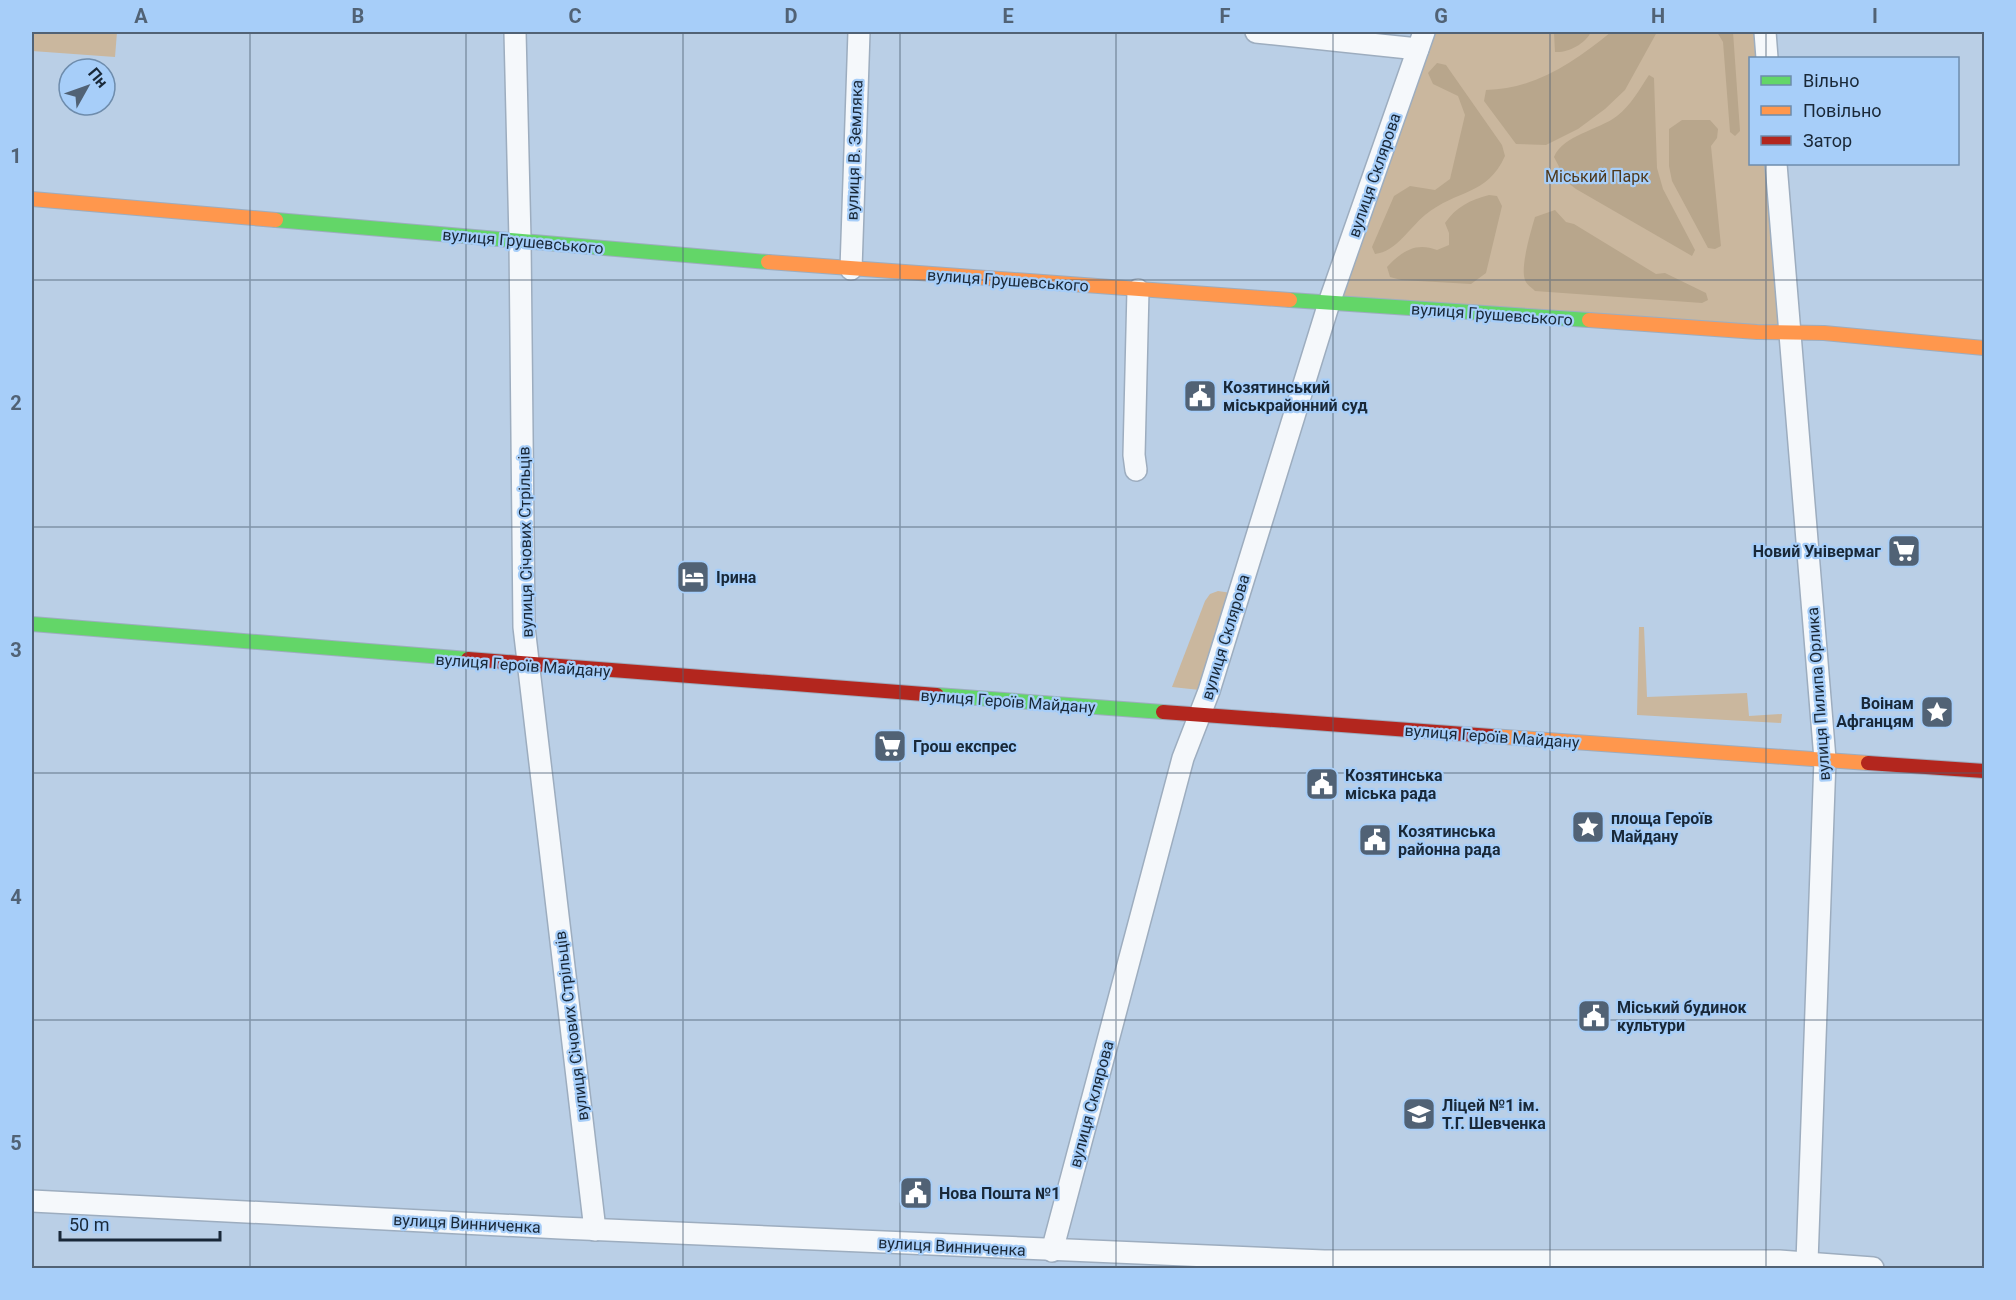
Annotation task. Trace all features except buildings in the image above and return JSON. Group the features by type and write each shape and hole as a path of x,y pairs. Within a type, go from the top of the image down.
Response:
{"street":[{"name":"вулиця Січових Стрільців","path":"515,32 520,240 524,627 595,1230"},
{"name":"вулиця В. Земляка","path":"851,269 859,32"},
{"path":"1256,32 1421,40"},
{"path":"1765,32 1767,57"},
{"name":"вулиця Склярова","path":"1052,1251 1183,758 1200,716 1329,303 1421,40"},
{"name":"вулиця Пилипа Орлика","path":"1776,165 1825,759 1807,1262"},
{"name":"вулиця Грушевського","path":"32,200 851,269 1329,303 1790,332 1984,348"},
{"path":"1136,470 1134,455 1138,290"},
{"name":"вулиця Героїв Майдану","path":"32,624 529,666 1984,771"},
{"name":"вулиця Винниченка","path":"32,1201 1052,1251 1324,1261 1807,1262 1873,1269"}],"green space":[{"path":"32,32 117,32 115,57 32,51"},
{"name":"Міський Парк","path":"1422,32 1765,32 1767,57 1749,57 1749,165 1776,165 1790,332 1329,303"},
{"path":"1554,32 1591,32 1576,47 1555,52"},
{"path":"1611,32 1657,32 1625,90 1605,109 1578,129 1546,145 1516,144 1484,101 1486,90 1521,85 1538,79 1583,54"},
{"path":"1717,32 1733,32 1740,131 1735,136 1730,132 1723,42"},
{"path":"1437,63 1446,65 1502,145 1505,156 1498,169 1480,185 1437,207 1419,220 1390,249 1375,254 1372,247 1394,196 1410,186 1435,190 1450,179 1465,115 1458,96 1433,84 1428,73"},
{"path":"1649,75 1654,78 1657,168 1663,189 1695,250 1692,256 1576,189 1567,182 1554,157 1565,143 1622,112"},
{"path":"1682,120 1710,120 1718,129 1717,138 1711,146 1721,246 1715,249 1708,248 1672,181 1669,166 1669,129"},
{"path":"1489,195 1497,196 1502,206 1486,273 1471,284 1401,280 1390,277 1387,267 1404,252 1422,247 1437,250 1449,245 1449,233 1445,223 1449,217 1464,205"},
{"path":"1555,210 1566,222 1574,224 1656,274 1665,273 1706,293 1708,300 1702,303 1535,291 1525,280 1524,274 1529,240 1535,217"},
{"path":"1218,591 1238,594 1209,691 1172,687 1205,601 1210,594"},
{"path":"1639,627 1644,627 1647,697 1747,693 1749,716 1782,714 1781,723 1637,715"}],"traffic: fast":[{"path":"276,220 768,262"},
{"path":"1290,300 1589,320"},
{"path":"32,624 468,659"},
{"path":"937,695 1163,712"}],"traffic: slow":[{"path":"32,199 276,220"},
{"path":"768,262 1290,300"},
{"path":"1589,320 1757,332 1824,333 1984,348"},
{"path":"1491,736 1868,763"}],"traffic: jam":[{"path":"468,659 937,695"},
{"path":"1163,712 1491,736"},
{"path":"1868,763 1984,771"}],"place":[{"name":"Козятинський міськрайонний суд","path":"1200,396"},
{"name":"Новий Універмаг","path":"1904,551"},
{"name":"Ірина","path":"693,577"},
{"name":"Воінам Афганцям","path":"1937,712"},
{"name":"Грош експрес","path":"890,746"},
{"name":"Козятинська міська рада","path":"1322,784"},
{"name":"площа Героїв Майдану","path":"1588,827"},
{"name":"Козятинська районна рада","path":"1375,840"},
{"name":"Міський будинок культури","path":"1594,1016"},
{"name":"Ліцей №1 ім. Т.Г. Шевченка","path":"1419,1114"},
{"name":"Нова Пошта №1","path":"916,1193"}]}
